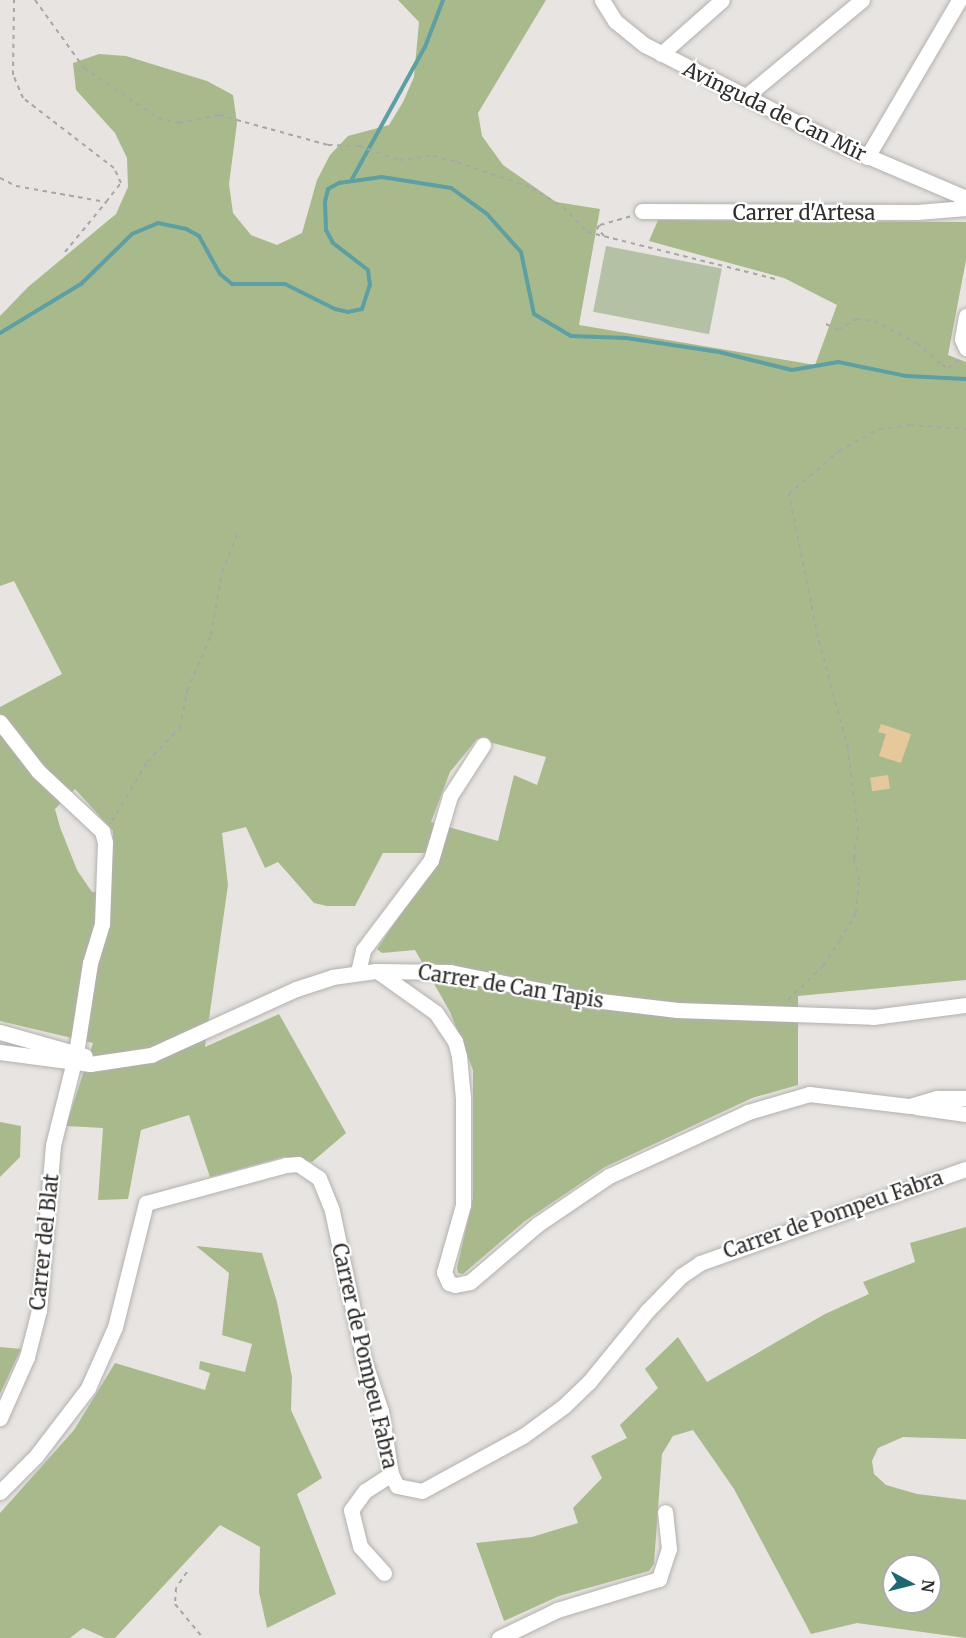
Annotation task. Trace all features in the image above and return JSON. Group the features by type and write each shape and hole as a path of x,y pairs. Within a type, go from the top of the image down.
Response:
{"street":[{"name":"Avinguda de Can Mir","path":"602,0 624,31 661,54 867,157 966,198"},
{"path":"661,54 722,0"},
{"path":"745,97 861,0"},
{"path":"867,157 960,5"},
{"name":"Carrer d'Artesa","path":"642,211 917,212 966,208"},
{"path":"965,349 966,316"},
{"path":"0,722 27,758 105,836"},
{"path":"358,972 363,951 431,860 450,796 483,745"},
{"name":"Carrer del Blat","path":"0,1418 27,1357 35,1327 53,1145 75,1058 90,963 102,924 105,836"},
{"path":"376,971 436,1013 459,1056 463,1098 462,1205 444,1272 449,1283 455,1285 470,1282 538,1224 609,1176 748,1112 809,1094 966,1114"},
{"name":"Carrer de Can Tapis","path":"0,1052 118,1061 151,1055 297,989 358,972 376,971 450,972 585,999 677,1010 774,1016 873,1017 966,1005"},
{"path":"0,1032 75,1058"},
{"path":"910,1106 938,1098 966,1098"},
{"name":"Carrer de Pompeu Fabra","path":"0,1492 36,1456 88,1388 115,1327 146,1203 286,1165 298,1164 319,1178 332,1211 363,1357 381,1411 392,1474 397,1486 422,1491 524,1436 589,1382 647,1311 681,1276 700,1263 966,1169"},
{"path":"384,1573 360,1546 351,1510 366,1491 392,1474"},
{"path":"499,1638 557,1610 658,1579 669,1549 666,1512"}],"path":[{"path":"14,0 13,75 23,98 39,114 114,168 121,183 64,252"},
{"path":"35,0 84,68 158,118 179,123 219,115 328,145 359,146 399,160 433,156 457,162 532,188 563,207 588,232 775,279"},
{"path":"0,178 16,186 106,202"},
{"path":"606,238 597,228 600,225 642,211"},
{"path":"826,324 838,330 856,319 874,321 917,343 948,368 965,349"},
{"path":"774,1016 823,966 840,940 856,913 859,880 854,858 858,831 848,749 818,638 789,494 810,472 879,429 910,425 966,429"},
{"path":"105,836 147,762 180,728 187,691 211,635 220,580 238,533"},
{"path":"187,1572 176,1588 175,1604 203,1638"}],"green space":[{"path":"398,0 546,0 478,113 482,136 503,165 556,202 600,209 579,325 815,365 837,305 784,278 649,241 658,220 966,222 966,260 948,355 966,362 966,980 798,996 798,1085 752,1098 605,1167 525,1221 463,1274 458,1273 457,1268 473,1198 473,1070 450,1012 415,950 382,953 377,949 441,853 383,853 355,906 327,906 314,903 278,862 265,868 246,827 222,833 228,885 205,1047 279,1014 346,1133 312,1162 284,1157 210,1177 189,1115 141,1130 128,1199 98,1200 103,1128 66,1126 93,1043 0,1021 0,707 62,674 14,581 0,586 0,316 28,287 116,214 128,187 127,158 115,133 76,90 73,63 99,54 126,56 207,81 233,95 237,123 229,184 233,213 251,235 277,245 302,233 317,180 330,155 348,136 389,125 414,77 419,22","holes":["477,739 546,757 537,785 514,775 498,841 431,822 450,772","75,789 113,831 110,893 92,892 77,870 60,827 55,809"]},
{"path":"606,246 722,269 709,334 593,312"},
{"path":"0,1122 21,1126 20,1157 0,1177"},
{"path":"966,1227 966,1439 903,1437 878,1448 872,1461 874,1474 886,1485 917,1494 966,1500 966,1638 857,1623 811,1634 734,1489 693,1430 673,1436 662,1454 654,1564 649,1571 559,1596 504,1621 476,1543 532,1537 578,1523 573,1508 602,1478 591,1456 627,1438 620,1425 658,1388 645,1369 678,1337 707,1382 825,1314 869,1294 863,1282 915,1262 910,1243"},
{"path":"196,1246 262,1253 277,1302 292,1377 291,1410 322,1478 297,1494 336,1594 267,1628 259,1592 260,1547 220,1525 115,1638 105,1638 83,1628 70,1638 0,1638 0,1513 74,1430 115,1363 205,1390 210,1373 199,1369 200,1361 245,1372 252,1344 222,1335 229,1273"},
{"path":"0,1347 21,1349 0,1394"}],"building":[{"path":"881,724 911,734 901,763 879,756 886,734 878,732"},
{"path":"888,775 890,789 872,791 870,778"}],"waterway":[{"path":"352,179 425,47 443,0"},
{"path":"0,333 81,284 132,234 158,223 186,229 199,236 220,274 232,284 285,284 335,309 348,312 362,309 370,285 368,270 333,243 326,230 325,202 328,189 339,183 382,177 451,188 487,214 521,252 534,314 571,336 626,338 719,352 792,370 838,362 906,376 966,379"}]}
